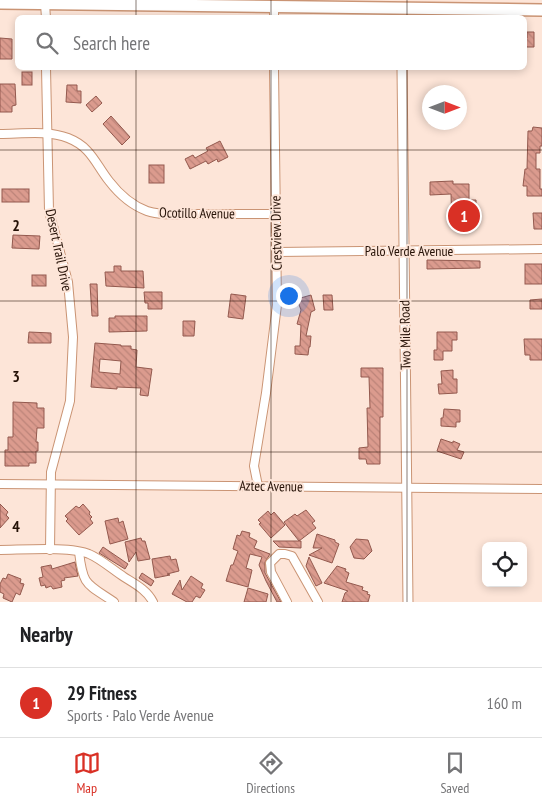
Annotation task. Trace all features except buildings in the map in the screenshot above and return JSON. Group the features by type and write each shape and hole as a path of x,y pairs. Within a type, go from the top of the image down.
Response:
{"main road":[{"path":"0,3 109,2 274,12 401,13 542,10"}],"street":[{"path":"45,4 46,15"},
{"name":"Desert Trail Drive","path":"46,70 49,211 68,282 73,337 70,401 51,472 50,550"},
{"name":"Crestview Drive","path":"258,486 254,466 274,340 276,305 274,70"},
{"name":"Two Mile Road","path":"402,70 408,602"},
{"name":"Ocotillo Avenue","path":"0,134 46,134 67,137 91,153 120,195 134,205 149,212 173,214 276,214"},
{"name":"Palo Verde Avenue","path":"276,252 542,249"},
{"name":"Aztec Avenue","path":"0,484 542,488"},
{"path":"0,550 50,550 88,554 141,588 150,596 153,602"},
{"path":"80,552 85,581 114,602"},
{"path":"287,602 271,572 270,563 279,554 292,556 318,602"}],"place":[{"name":"29 Fitness","path":"464,216"}]}
